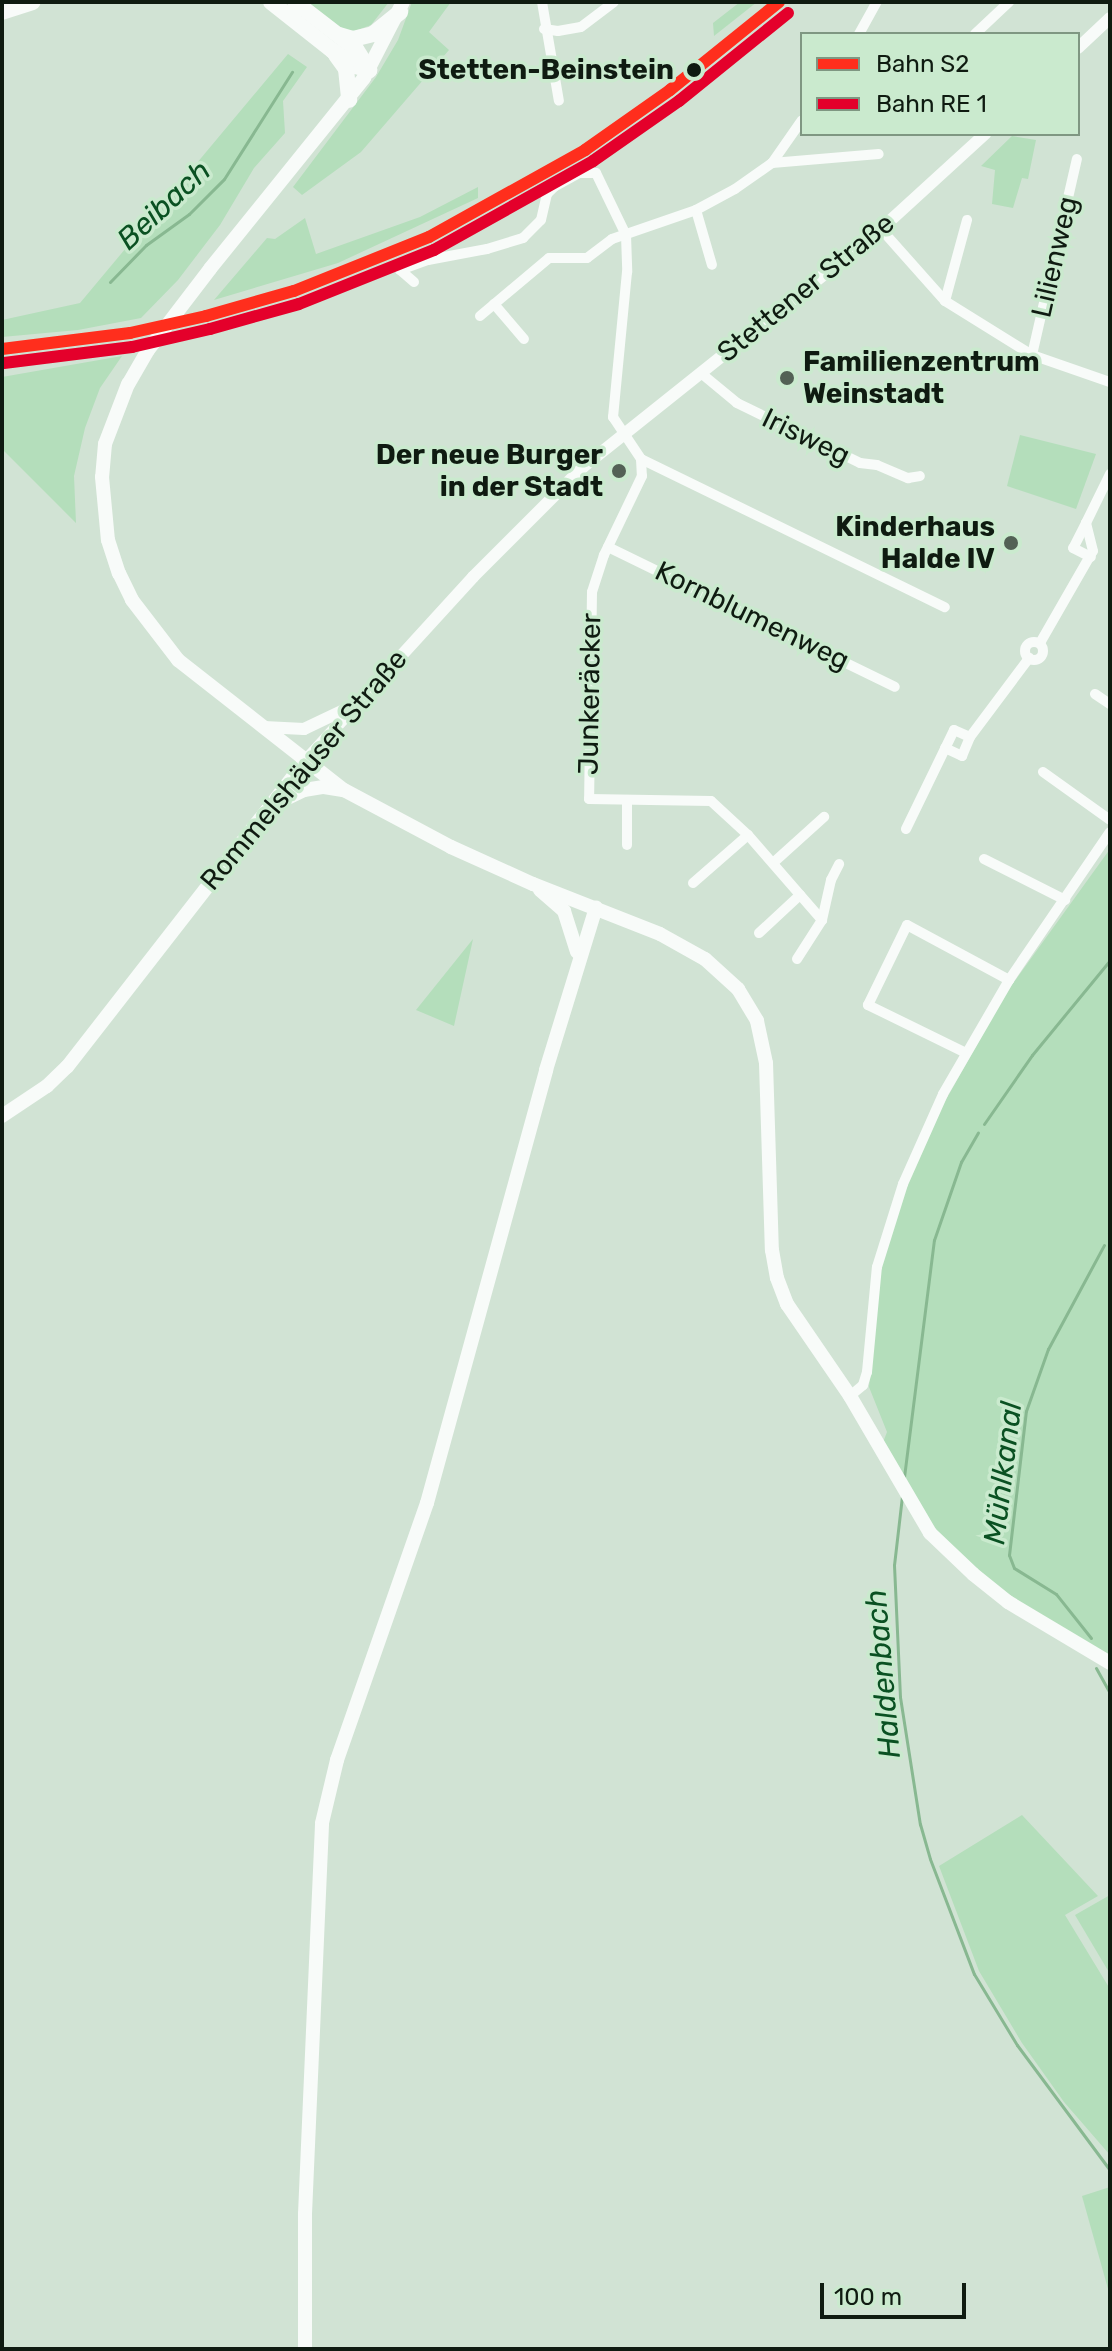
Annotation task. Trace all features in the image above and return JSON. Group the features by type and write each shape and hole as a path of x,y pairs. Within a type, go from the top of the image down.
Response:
{"highway":[{"path":"2,12 32,2"},
{"path":"271,2 334,42 346,69 349,100"},
{"path":"295,2 356,66 369,70"},
{"path":"334,42 373,34 401,7"}],"main road":[{"path":"401,7 369,70 349,100 148,350 128,384 105,444 102,477 108,540 132,600 178,660 344,790 380,812 533,884 660,934 705,959 738,989 757,1021 766,1063 772,1250 777,1278 787,1304 850,1396 930,1533 1008,1602 1107,1661"},
{"name":"Rommelshäuser Straße","path":"2,1116 47,1086 81,1050 306,760"},
{"path":"265,809 304,790 324,787 344,790"},
{"path":"533,884 564,911 574,932 579,960"},
{"path":"305,2349 305,2214 322,1823 337,1760 427,1503 596,907"}],"street":[{"path":"542,2 544,29 559,101"},
{"path":"544,29 558,31 581,27 614,2"},
{"path":"860,32 877,2"},
{"path":"977,32 1009,2"},
{"path":"1080,46 1110,18"},
{"path":"480,316 549,258 587,258 612,239 696,210 772,163 800,123"},
{"name":"Stettener Straße","path":"622,436 881,229 983,136"},
{"path":"772,163 879,154"},
{"name":"Lilienweg","path":"1032,355 1077,159"},
{"path":"414,282 400,270 428,260 487,249 523,238 541,220 547,194 554,187 579,173 596,173 626,235 627,272 613,417 622,436 641,459 945,607"},
{"path":"696,210 712,265"},
{"path":"945,301 967,220"},
{"path":"881,229 945,301 1032,355 1110,382"},
{"path":"494,304 524,339"},
{"name":"Irisweg","path":"702,374 737,403 860,463 877,465 908,478 920,476"},
{"name":"Rommelshäuser Straße","path":"306,760 518,530 583,467 622,436"},
{"name":"Junkeräcker","path":"641,459 642,476 608,547 596,578 591,606 589,799 711,801 748,835 822,920"},
{"path":"1091,557 1073,548 1110,474"},
{"path":"945,748 962,756 970,737 1029,658 1042,656 1040,643 1093,551 1086,523"},
{"name":"Kornblumenweg","path":"608,547 895,687"},
{"path":"1095,694 1110,704"},
{"path":"264,727 304,729 358,703"},
{"path":"906,829 954,730 970,737"},
{"path":"1043,772 1110,820"},
{"path":"627,800 627,845"},
{"path":"773,863 824,817"},
{"path":"850,1396 863,1385 867,1372 877,1267 903,1184 964,1052 1110,832"},
{"path":"693,883 748,835"},
{"path":"984,859 1065,900"},
{"path":"797,959 822,920 831,880 839,864"},
{"path":"759,933 800,895"},
{"path":"964,1052 868,1005 907,925 1009,980"}],"green space":[{"path":"302,2 389,2 371,25 355,31 340,29"},
{"path":"412,2 451,2 429,32 449,50 361,152 302,195 293,187 376,77 398,40"},
{"path":"740,2 757,2 714,36 713,23"},
{"path":"288,54 307,67 283,101 285,133 254,168 220,225 178,280 141,318 78,330 2,337 2,320 80,303"},
{"path":"1012,136 1036,140 1028,179 1022,178 1013,208 992,204 995,170 981,166"},
{"path":"478,187 478,198 338,263 214,300 267,238 275,239 305,218 316,254 420,217"},
{"path":"122,356 100,388 85,428 74,476 76,523 2,449 2,377"},
{"path":"1020,435 1096,454 1076,509 1007,486"},
{"path":"1110,849 1110,1660 1009,1598 933,1531 882,1445 887,1432 869,1387 881,1266 907,1183 943,1105 1006,993"},
{"path":"473,939 454,1026 416,1010"},
{"path":"1022,1815 1098,1896 1065,1915 1110,1989 1110,2155 1064,2102 1022,2043 979,1971 939,1866"},
{"path":"1110,1895 1110,1974 1075,1915"},
{"path":"1110,2187 1110,2296 1082,2196"}],"waterway":[{"name":"Beibach","path":"110,282 146,245 189,214 224,179 292,72"},
{"name":"Haldenbach","path":"984,1124 1032,1055 1110,960"},
{"name":"Haldenbach","path":"904,1477 934,1240 961,1162 978,1133"},
{"name":"Mühlkanal","path":"1091,1638 1056,1594 1014,1568 1009,1555 1026,1411 1048,1349 1104,1245"},
{"name":"Haldenbach","path":"902,1496 894,1565 900,1697 920,1824 930,1859 974,1974 1017,2045 1110,2170"},
{"name":"Mühlkanal","path":"1096,1668 1110,1693"}],"rail line":[{"name":"S2","path":"2,349 130,333 206,316 294,291 429,237 585,150 670,90 779,2"}],"transit line":[{"path":"4,363 132,347 210,329 299,304 434,250 593,161 679,101 788,13"}],"place":[{"name":"Stetten-Beinstein","path":"694,70"},
{"name":"Familienzentrum Weinstadt","path":"787,378"},
{"name":"Der neue Burger in der Stadt","path":"619,471"},
{"name":"Kinderhaus Halde IV","path":"1011,543"}]}
